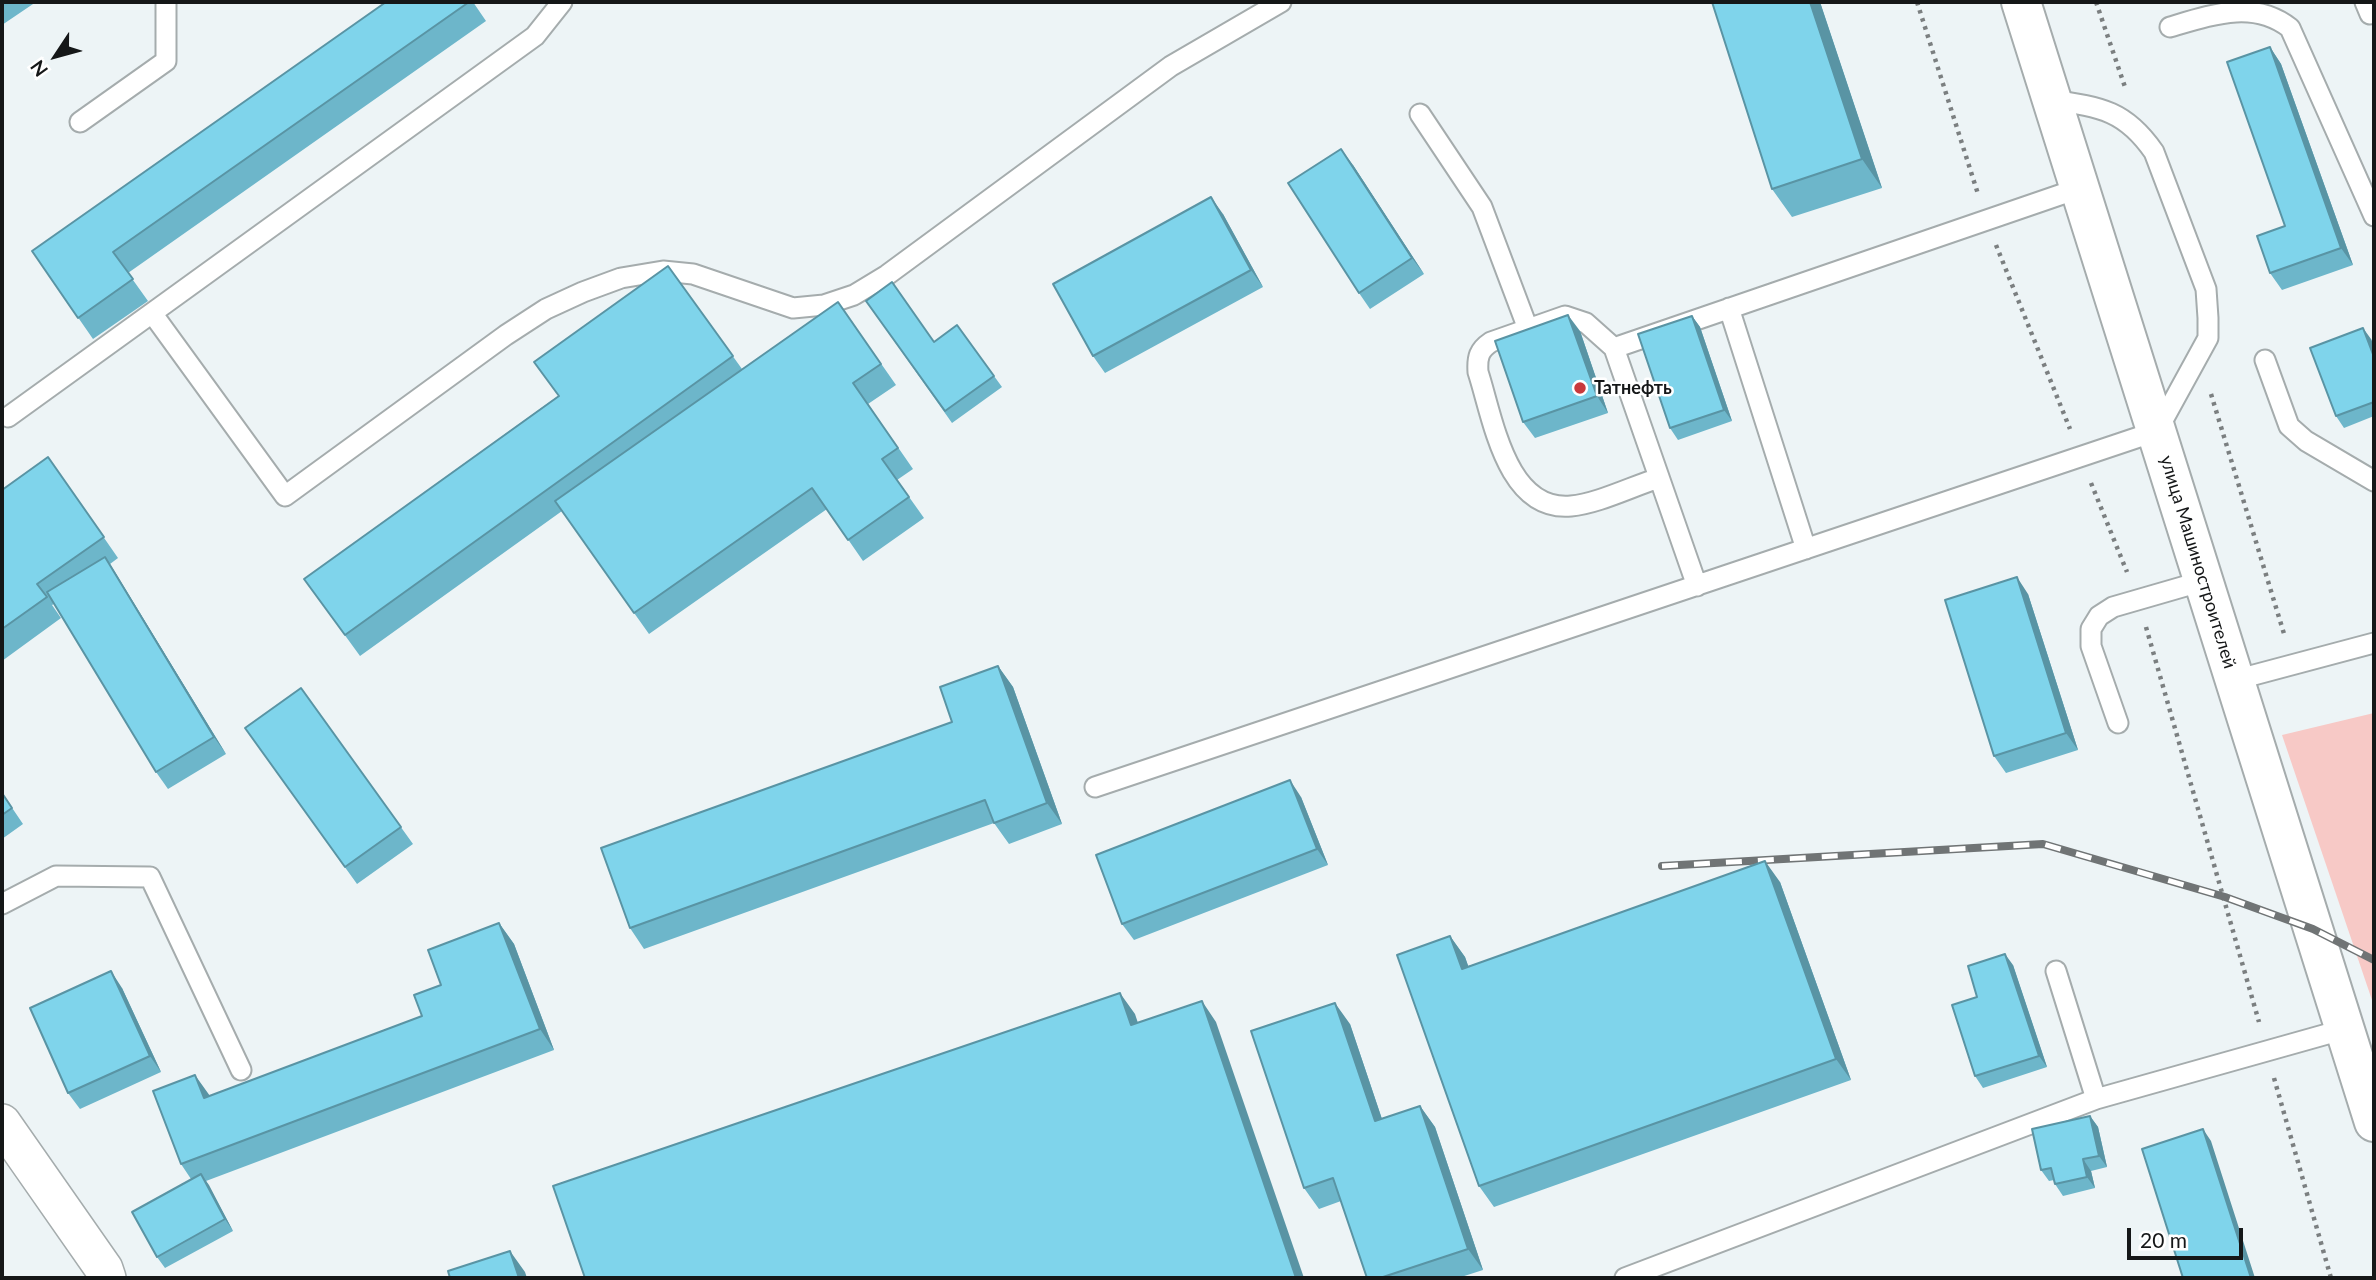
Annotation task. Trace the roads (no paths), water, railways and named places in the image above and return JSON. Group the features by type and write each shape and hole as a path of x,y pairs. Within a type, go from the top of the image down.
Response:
{"main road":[{"name":"улица Машиностроителей","path":"2021,2 2374,1122"}],"street":[{"path":"2,1123 107,1278"}],"lane":[{"path":"80,122 166,61 166,2"},
{"path":"8,417 535,36 562,2"},
{"path":"152,313 285,496 546,309 608,282 663,271 693,274 793,308 824,305 854,295 887,275 1171,66 1281,2"},
{"path":"2170,27 2240,6 2261,6 2277,14 2290,28 2374,216"},
{"path":"1095,787 2157,431 2208,338 2206,289 2154,152 2141,134 2119,116 2098,107 2052,100"},
{"path":"1420,114 1482,207 1528,329"},
{"path":"1614,348 2080,188"},
{"path":"1729,308 1806,549"},
{"path":"1659,478 1573,506 1553,505 1529,494 1513,477 1478,372 1477,359 1482,348 1491,342 1565,316 1576,318 1614,348 1697,586"},
{"path":"2265,360 2290,426 2306,441 2374,481"},
{"path":"2118,723 2091,646 2091,629 2099,616 2113,607 2203,581"},
{"path":"2235,680 2374,643"},
{"path":"2,904 55,876 150,877 241,1070"},
{"path":"2056,971 2096,1099"},
{"path":"1625,1278 2096,1099 2345,1028"}],"railway":[{"path":"1662,866 2043,844 2225,897 2313,929 2374,960"}],"place":[{"name":"Татнефть","path":"1580,388"}]}
